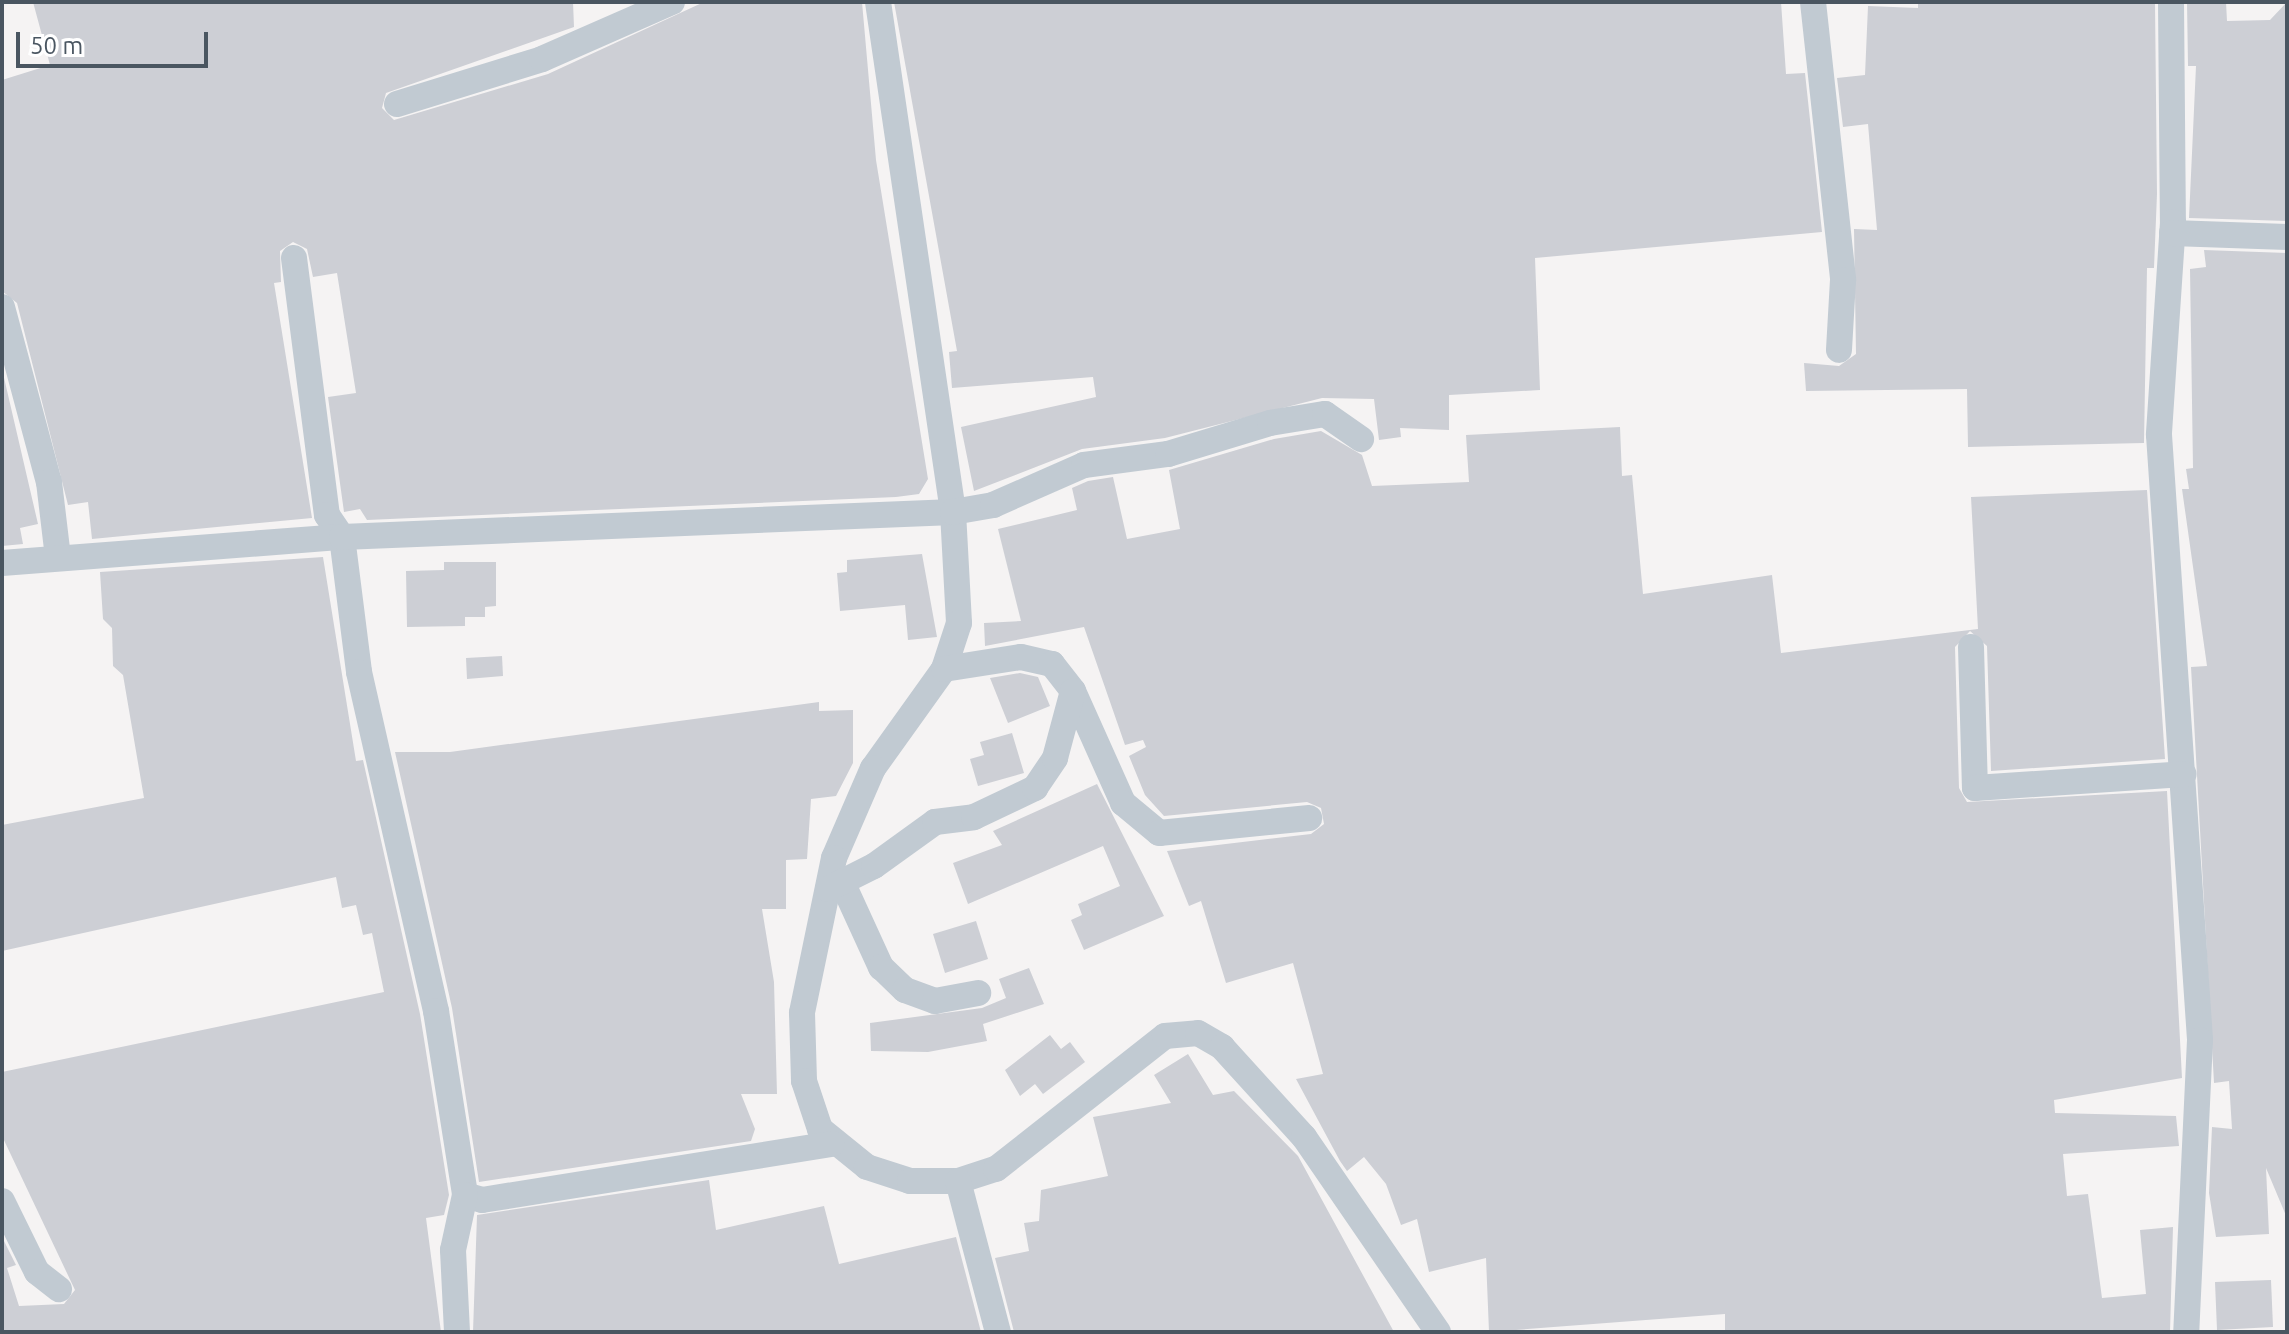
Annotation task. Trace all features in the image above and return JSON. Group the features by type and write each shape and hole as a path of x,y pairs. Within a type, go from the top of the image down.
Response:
{"street":[{"path":"397,104 542,59 672,2"},
{"path":"878,2 953,512 959,623 944,669 873,768 835,885 802,1013 804,1081 832,1144 867,1167 910,1181 958,1181 996,1169 1165,1036 1198,1033 1222,1047 1304,1137 1438,1332"},
{"path":"1813,2 1843,280 1839,350"},
{"path":"2171,2 2172,233 2159,435 2184,774 2180,828 2200,1040 2186,1332"},
{"path":"2172,233 2287,237"},
{"path":"294,258 327,515 342,537 359,672 436,1011 465,1195 453,1250 457,1332"},
{"path":"2,307 49,482 58,557"},
{"path":"2,563 342,537 953,512 993,505 1084,465 1168,454 1284,421 1325,414 1361,439"},
{"path":"1971,647 1975,788 2184,774"},
{"path":"944,669 1021,657 1052,664 1073,691 1123,803 1140,824 1159,833 1199,833 1309,818"},
{"path":"835,885 924,827 974,817 1035,788 1055,758 1073,691"},
{"path":"835,885 881,967 905,990 935,1001 978,993"},
{"path":"465,1195 482,1200 832,1144"},
{"path":"958,1181 998,1332"},
{"path":"2,1201 37,1272 59,1289"}],"building":[{"path":"33,2 573,2 574,27 386,93 382,108 394,120 548,74 704,2 862,2 876,160 928,479 919,494 896,497 367,520 360,509 344,512 328,397 356,393 337,273 313,277 307,249 293,242 280,251 281,282 274,283 312,518 92,539 88,502 68,505 17,303 2,291 2,80 50,65"},
{"path":"894,2 1781,2 1786,74 1805,73 1822,232 1535,258 1540,390 1449,395 1449,430 1400,428 1401,437 1379,440 1374,399 1322,398 1165,438 1082,449 974,491 961,427 1096,397 1093,377 952,388 949,352 957,351"},
{"path":"1918,2 2155,2 2157,194 2154,268 2147,268 2144,443 1968,447 1967,389 1806,391 1804,363 1839,366 1856,354 1854,229 1877,230 1868,124 1843,127 1837,78 1865,75 1868,6 1918,8"},
{"path":"2187,2 2226,2 2227,21 2270,20 2287,2 2287,221 2189,218 2196,66 2188,66"},
{"path":"2204,250 2287,253 2287,1218 2266,1168 2269,1234 2216,1237 2209,1193 2212,1127 2232,1129 2229,1081 2214,1083 2191,667 2207,666 2182,489 2189,489 2186,469 2193,468 2190,269 2206,267"},
{"path":"2,369 38,524 20,528 23,544 2,546"},
{"path":"1620,427 1622,476 1632,475 1643,594 1772,575 1781,653 1978,629 1971,497 2147,490 2165,759 1991,771 1987,646 1970,631 1955,647 1959,788 1967,802 2167,791 2182,1078 2054,1100 2055,1113 2176,1116 2179,1146 2063,1154 2067,1196 2088,1194 2102,1298 2146,1294 2140,1230 2173,1227 2170,1332 1725,1332 1725,1314 1489,1332 1486,1258 1429,1272 1417,1219 1401,1225 1386,1184 1364,1157 1347,1171 1296,1079 1323,1074 1293,963 1226,983 1201,901 1189,906 1167,851 1311,834 1324,824 1321,808 1307,802 1164,816 1145,795 1129,756 1146,747 1143,740 1125,745 1084,627 985,646 984,623 1021,621 998,529 1077,510 1072,488 1088,481 1113,477 1127,539 1180,529 1169,470 1274,439 1321,431 1362,455 1372,486 1469,482 1466,435"},
{"path":"922,554 937,637 908,640 905,605 840,611 837,573 847,572 847,560"},
{"path":"323,557 356,761 363,760 420,1014 449,1195 444,1215 426,1218 441,1332 2,1332 2,1237 16,1265 7,1268 19,1306 64,1304 75,1290 2,1136 2,1072 384,992 372,933 363,935 356,905 342,908 336,877 2,951 2,825 144,798 123,675 113,666 112,628 103,619 100,572"},
{"path":"444,562 496,562 496,606 485,607 485,617 465,617 465,626 407,627 406,571 444,570"},
{"path":"502,656 503,676 467,679 466,658"},
{"path":"1020,673 1038,677 1050,706 1008,723 990,678"},
{"path":"819,702 819,711 853,710 853,763 836,796 811,799 807,859 786,860 786,909 762,909 774,982 777,1094 741,1094 755,1129 751,1141 479,1182 452,1008 395,752 450,752"},
{"path":"1012,733 1024,773 978,786 970,759 984,755 980,742"},
{"path":"1097,784 1164,916 1084,950 1071,920 1082,915 1078,904 1120,886 1103,846 968,904 953,863 1002,845 993,831"},
{"path":"976,921 988,959 945,973 933,934"},
{"path":"1029,968 1044,1004 983,1024 987,1041 928,1052 871,1051 870,1023 982,1008 1006,998 999,979"},
{"path":"1050,1035 1061,1049 1070,1042 1085,1062 1043,1094 1035,1084 1020,1096 1005,1070"},
{"path":"1188,1054 1213,1095 1234,1091 1298,1156 1394,1332 1014,1332 995,1258 1029,1251 1024,1223 1039,1221 1041,1190 1108,1176 1093,1117 1171,1103 1154,1075"},
{"path":"709,1180 716,1230 824,1206 839,1264 956,1237 981,1332 473,1332 477,1215"},
{"path":"2271,1280 2273,1327 2217,1330 2215,1282"}]}
